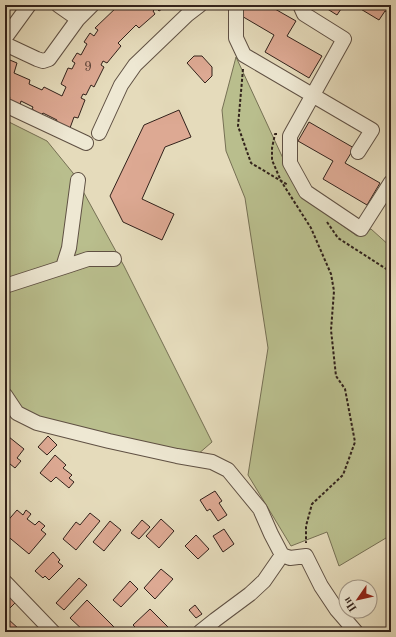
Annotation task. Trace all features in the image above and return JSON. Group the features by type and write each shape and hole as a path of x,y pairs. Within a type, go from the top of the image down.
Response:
{"street":[{"path":"5,38 29,5"},
{"path":"58,5 78,19"},
{"path":"5,44 37,59 43,61 49,59 78,19 92,5"},
{"path":"99,133 121,85 135,65 187,15 200,5"},
{"path":"236,5 236,38 244,55 372,130 358,152"},
{"path":"300,5 304,14 344,39 290,136 290,163 306,192 362,229 391,182"},
{"path":"5,104 86,143"},
{"path":"63,267 69,248 78,180"},
{"path":"5,286 88,259 114,259"},
{"path":"5,395 17,413 37,423 170,455 212,462 228,470 260,509 282,556 290,558 306,556 321,586 337,610 356,632"},
{"path":"200,632 255,590 264,581 282,556"},
{"path":"5,582 53,632"}],"path":[{"path":"290,136 275,134 272,148 272,160 281,181 311,228 332,274 334,291 331,330 336,376 345,389 356,442 343,475 312,504 306,526 306,556"}],"green space":[{"path":"236,57 300,195 357,236 371,229 391,247 391,535 339,566 327,532 291,546 248,475 268,348 245,198 226,151 222,110"},
{"path":"5,120 47,141 73,173 124,266 212,442 197,455 47,424 19,408 5,386"}],"building":[{"path":"119,5 168,5 159,11 156,8 153,11 155,14 139,28 136,25 118,43 121,46 107,63 103,61 101,65 104,67 94,87 91,85 86,95 83,94 81,98 85,100 78,118 74,117 70,128 56,122 57,120 43,113 41,115 32,109 33,107 21,101 20,105 8,100 10,97 5,95 5,58 17,63 14,73 30,80 29,84 42,90 44,87 62,96 66,87 61,84 68,68 72,69 75,63 72,61 77,53 81,55 87,44 84,42 90,33 94,36 98,30 95,28"},
{"path":"245,5 268,5 296,21 287,36 322,56 309,78 265,52 274,35 240,15"},
{"path":"321,5 335,5 341,9 337,15"},
{"path":"354,5 391,5 391,15 385,11 379,20"},
{"path":"194,56 202,56 212,67 212,76 205,83 187,63"},
{"path":"179,110 191,137 165,147 142,199 174,214 162,240 123,222 110,196 144,125"},
{"path":"309,122 354,148 345,163 380,183 367,205 323,179 333,161 298,141"},
{"path":"48,436 57,445 47,455 38,447"},
{"path":"9,437 24,449 17,458 21,461 15,468 5,460 5,442"},
{"path":"55,455 66,465 63,468 72,475 69,478 74,482 69,488 56,477 51,482 40,473"},
{"path":"215,491 222,501 219,503 227,515 218,521 210,509 207,511 200,500"},
{"path":"17,510 23,515 26,510 31,514 27,519 35,525 39,521 45,526 41,530 46,534 29,554 5,534 5,524"},
{"path":"90,513 100,521 76,550 63,539 76,522 80,525"},
{"path":"161,519 174,531 159,548 146,536"},
{"path":"142,520 150,527 139,539 131,533"},
{"path":"110,521 121,530 104,551 93,542"},
{"path":"224,529 234,544 223,552 213,536"},
{"path":"196,535 209,549 198,559 185,546"},
{"path":"53,552 60,560 58,562 63,566 49,580 45,576 43,578 35,571"},
{"path":"161,569 173,579 155,599 144,588"},
{"path":"79,578 87,585 64,610 56,603"},
{"path":"130,581 138,589 121,607 113,600"},
{"path":"5,589 17,601 5,613"},
{"path":"87,600 114,627 109,632 85,632 70,618"},
{"path":"195,605 202,614 196,618 189,610"},
{"path":"150,609 168,627 163,632 140,632 133,625"},
{"path":"7,618 20,630 19,632 5,632 5,620"}]}
